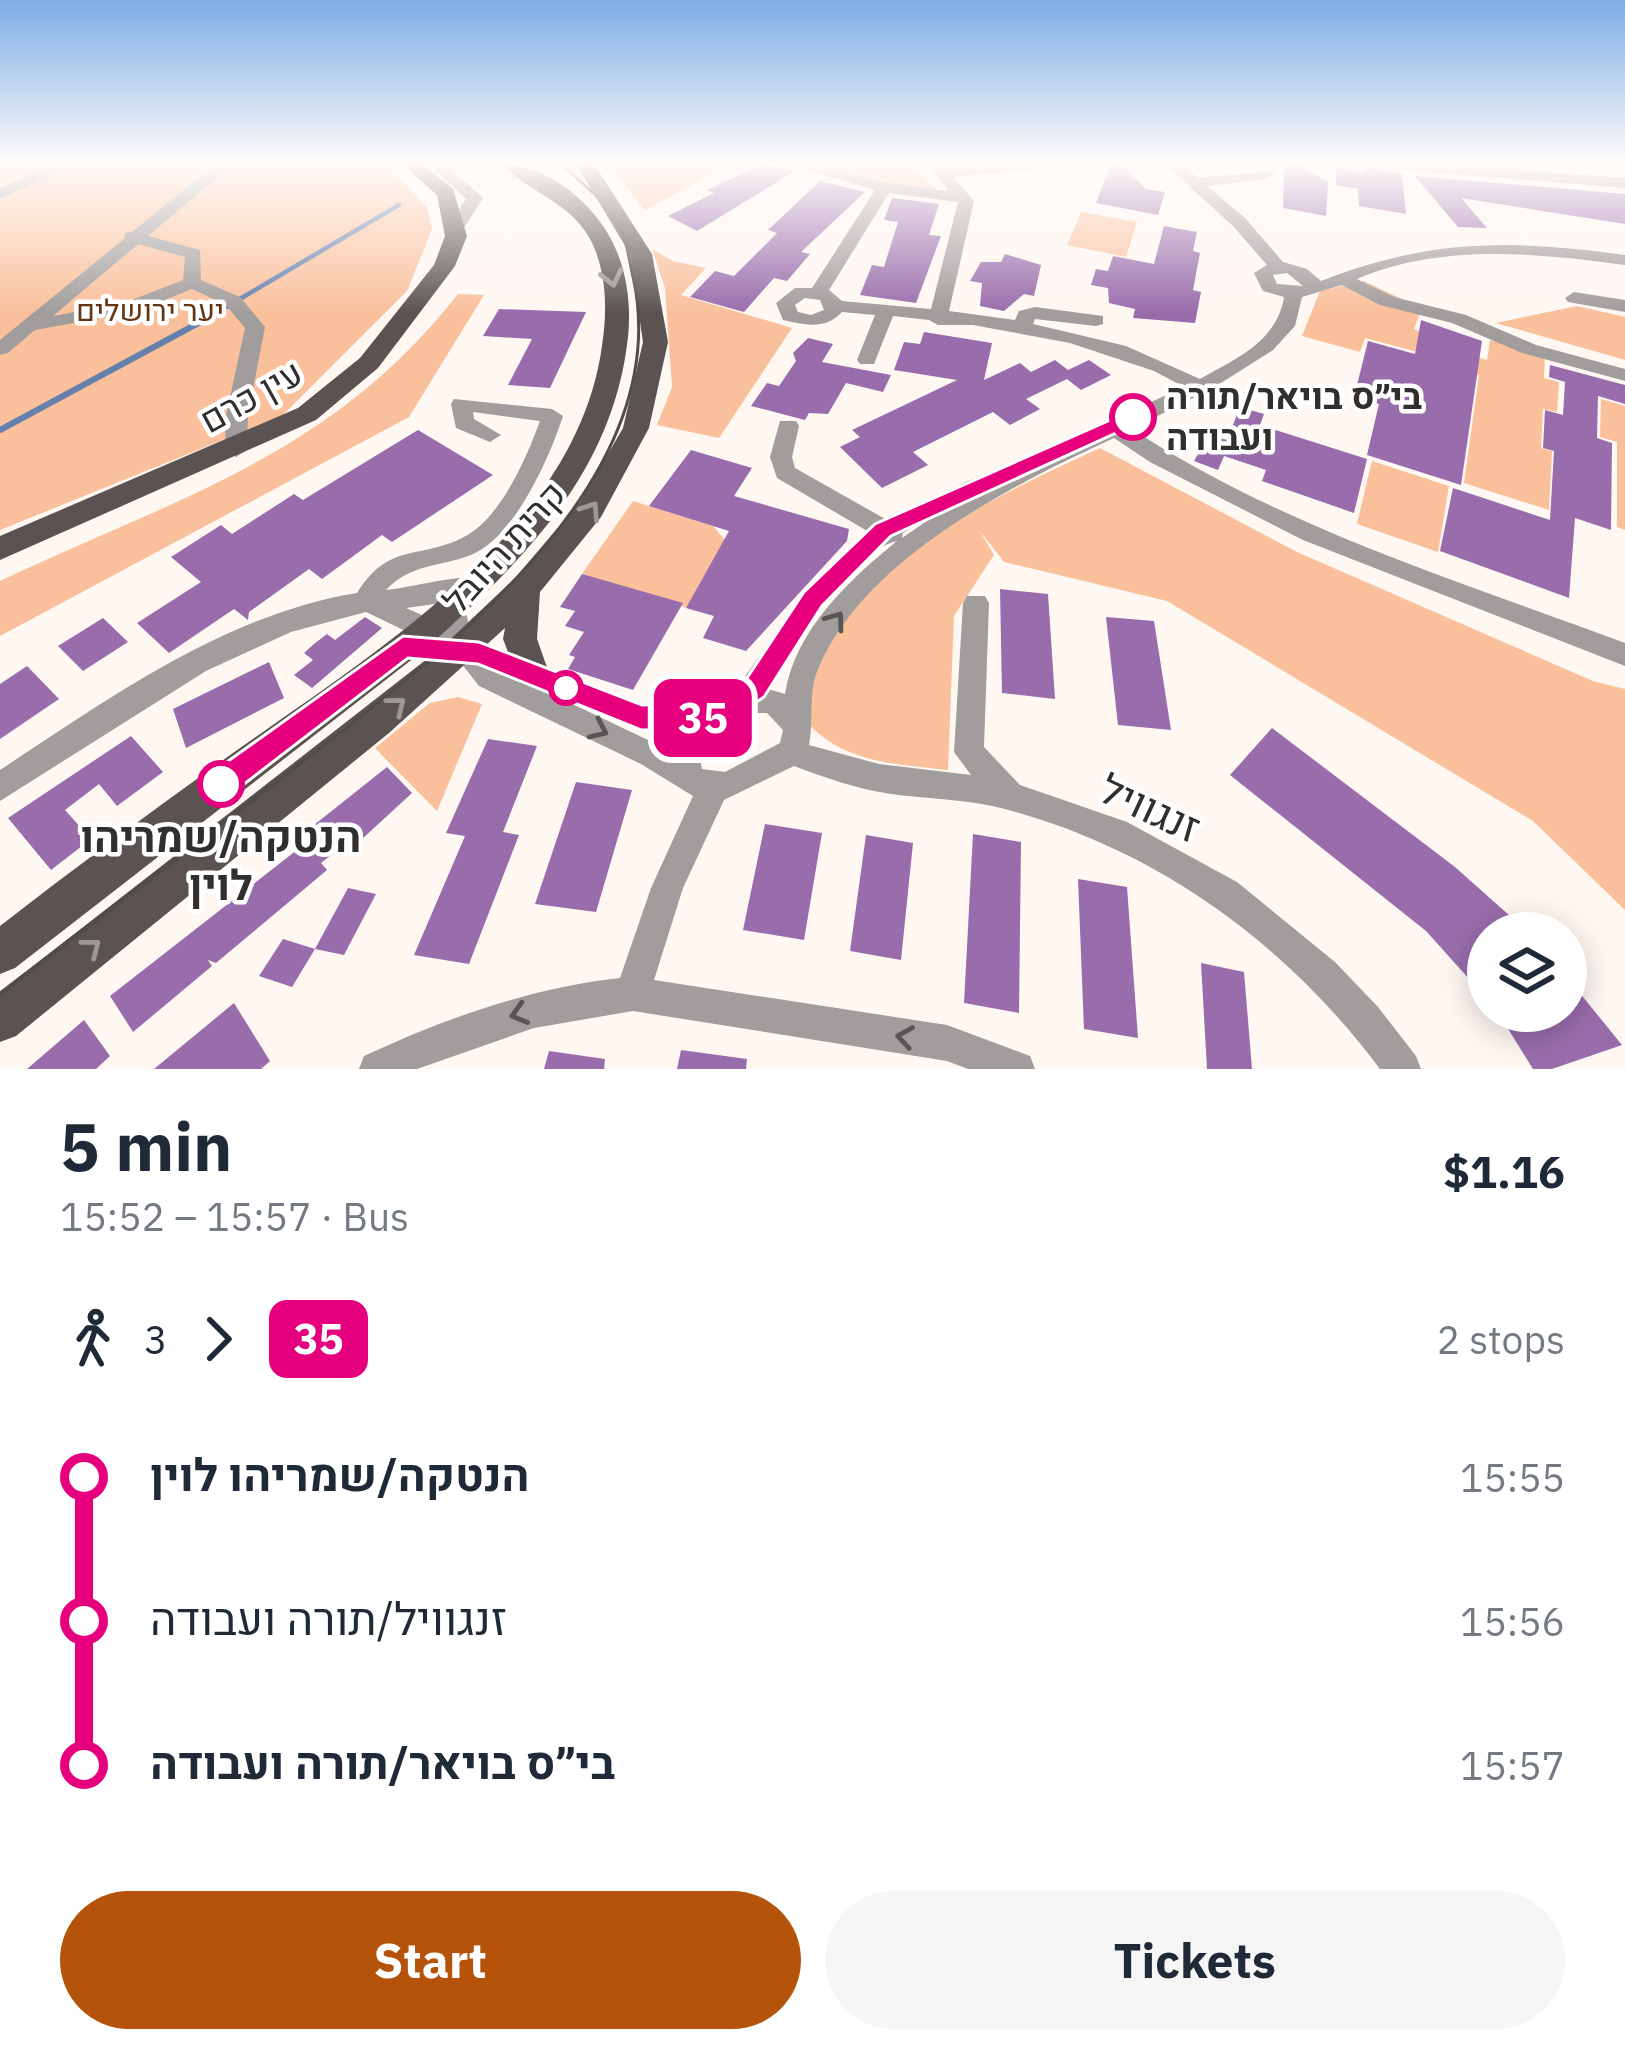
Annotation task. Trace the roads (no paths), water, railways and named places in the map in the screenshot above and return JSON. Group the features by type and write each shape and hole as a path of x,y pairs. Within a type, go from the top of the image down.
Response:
{"main road":[{"name":"עין כרם","path":"0,549 236,450 307,414 369,363 444,266 459,214"},
{"name":"קרית היובל","path":"448,633 481,581 525,534 569,472 610,380 618,329 613,275 596,229 582,214"},
{"name":"קרית היובל","path":"448,633 525,593 608,485 638,415 655,351 655,308 639,243 619,214"},
{"path":"525,593 520,639 532,674"},
{"path":"0,953 448,633"},
{"path":"0,1020 448,633"}],"street":[{"path":"1,349 161,214"},
{"path":"867,214 833,268 826,299 1117,345 1197,386"},
{"path":"938,319 963,214"},
{"path":"1228,214 1278,267"},
{"path":"131,237 194,254 192,284"},
{"path":"1369,268 1300,272 1278,267 1263,273 1264,282 1302,292 1420,256 1492,250 1625,260"},
{"path":"633,994 701,781 682,752 686,741 765,676 813,599 883,530 1113,427 1197,386 1271,342 1312,281 1300,272"},
{"path":"1341,278 1387,301 1459,319 1529,350 1625,375"},
{"path":"28,326 96,316 192,284 232,301 255,327 234,429 236,450"},
{"path":"1574,298 1625,305"},
{"path":"867,361 885,311"},
{"path":"1022,331 1026,315 1035,313 1096,320"},
{"path":"365,602 398,563 463,548 490,532 551,422 548,413 461,404 464,423 490,435"},
{"path":"788,426 781,457 785,472 912,543"},
{"path":"1113,427 1158,457 1311,534 1625,655"},
{"path":"448,633 489,678 701,781 759,772 795,739 796,699 815,651 862,587 912,543 1052,456"},
{"path":"0,787 118,708 236,646 327,609 440,595 481,581"},
{"path":"365,602 641,718 727,711"},
{"path":"976,603 969,752 1011,797"},
{"name":"זנגוויל","path":"727,711 773,701 793,716 795,739 879,778 1011,797 1127,840 1223,892 1335,985 1403,1069"},
{"path":"377,1069 500,1019 588,998 633,994 947,1043 1017,1069"}],"waterway":[{"path":"199,323 384,214"},
{"path":"0,430 204,320"}],"tram line":[{"path":"298,765 478,617 536,557 584,493 620,424 638,352 633,277 621,230 610,214"},
{"path":"0,994 302,762"}],"place":[{"name":"בי״ס בויאר/תורה ועבודה","path":"1133,417"},
{"name":"הנטקה/שמריהו לוין","path":"221,784"}],"park label":[{"name":"יער ירושלים","path":"150,311"}]}
